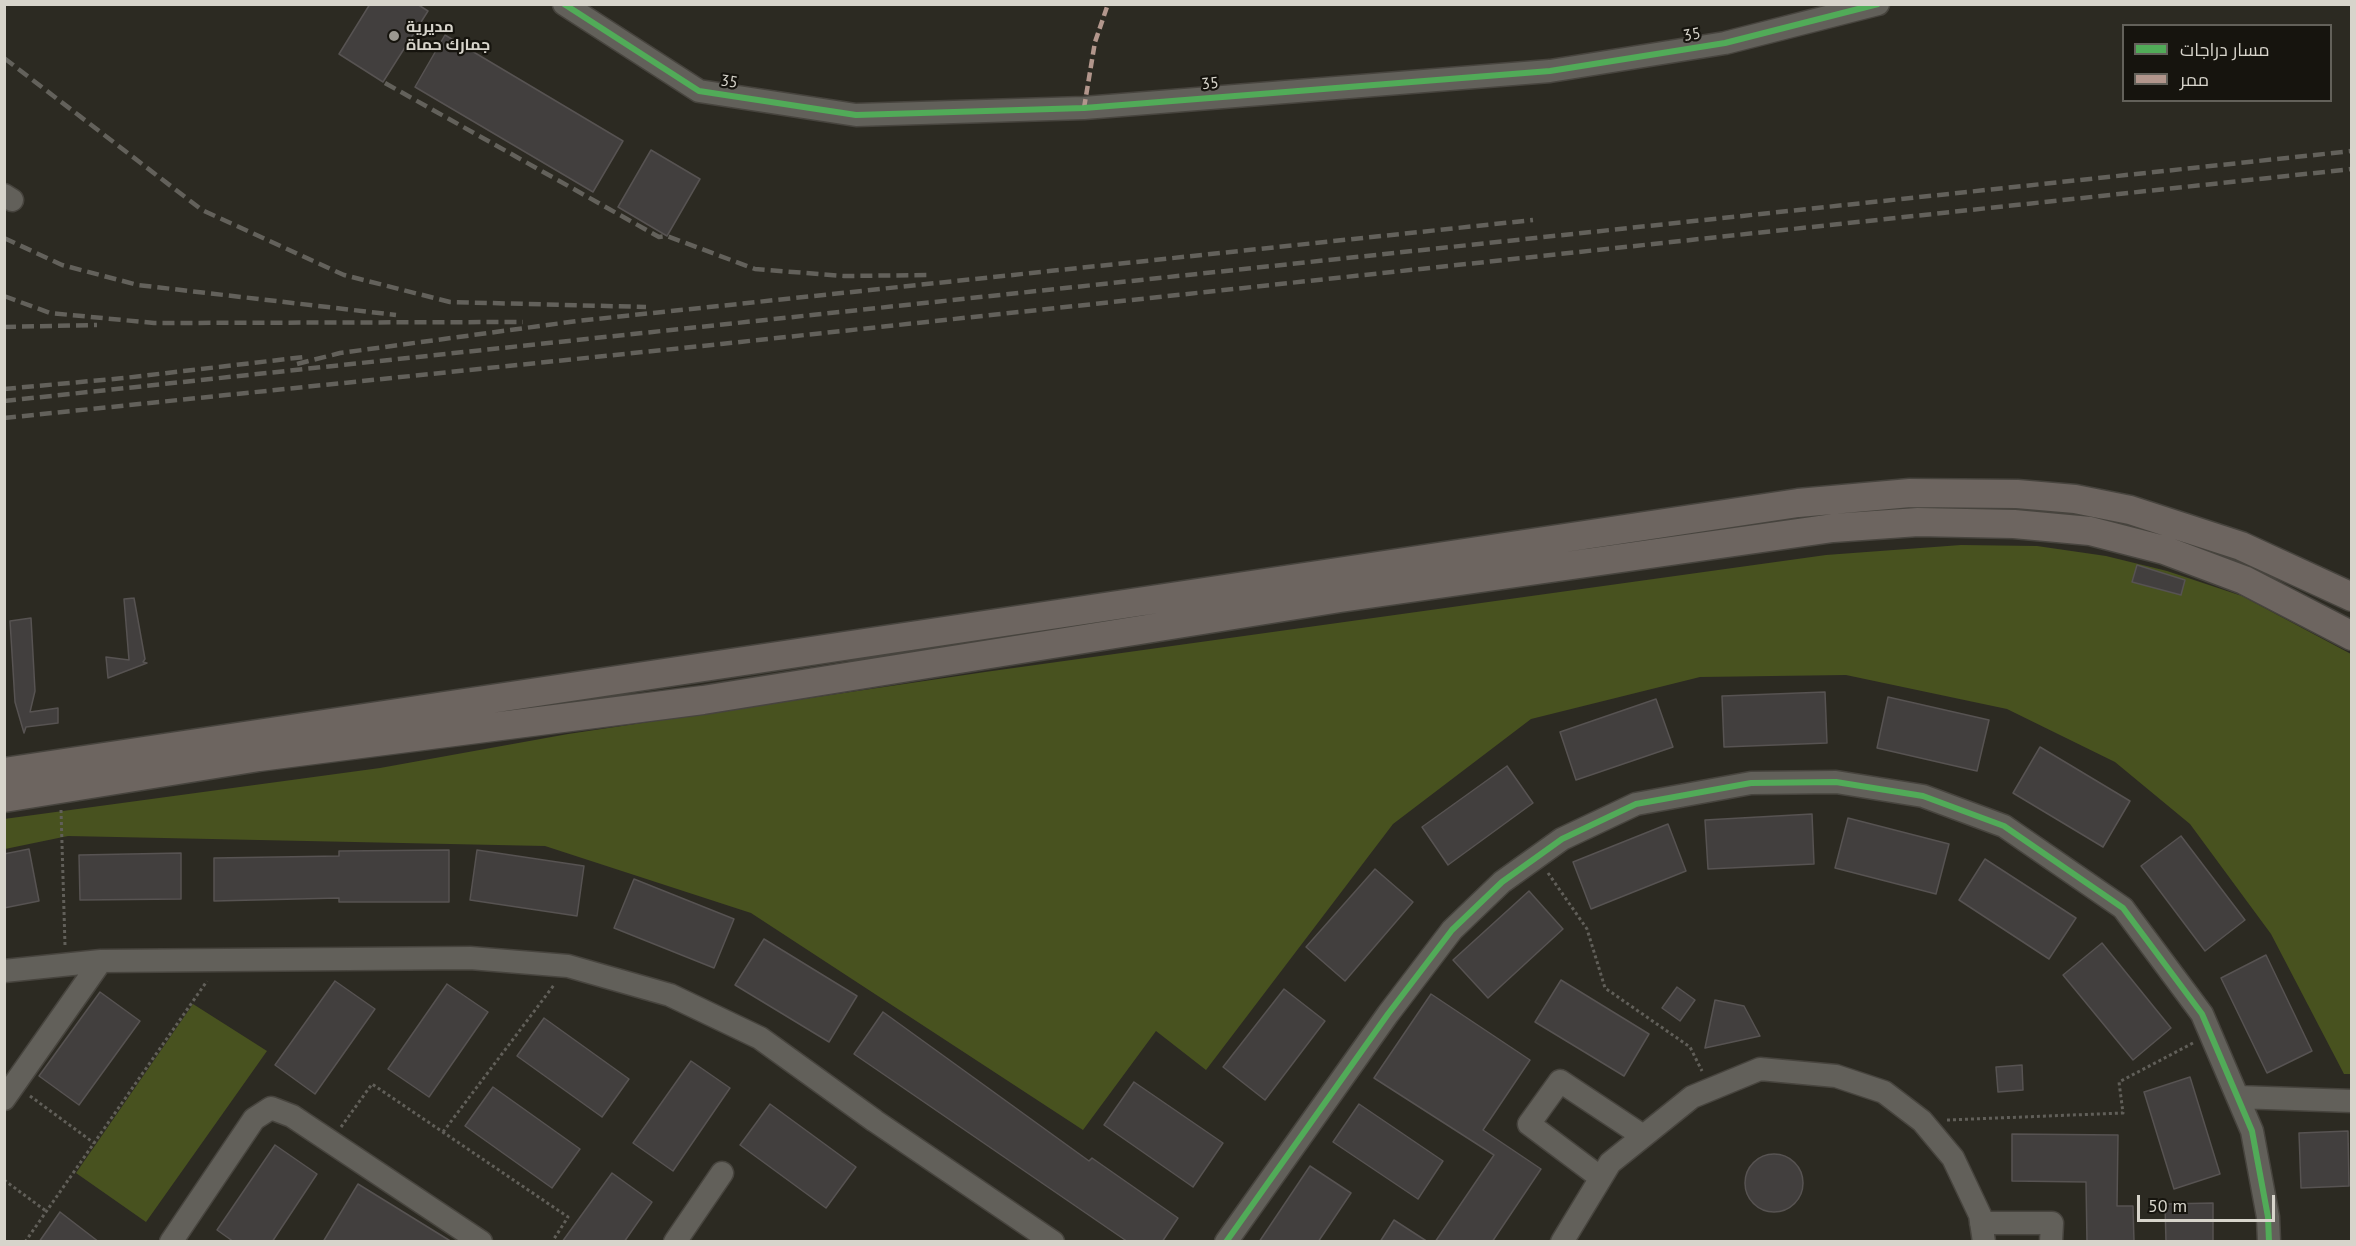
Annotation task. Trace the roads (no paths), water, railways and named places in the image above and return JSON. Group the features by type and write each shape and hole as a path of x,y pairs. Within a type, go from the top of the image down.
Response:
{"main road":[{"path":"4,772 1798,503 1910,493 2017,494 2075,499 2130,510 2241,546 2352,597"},
{"path":"4,798 259,757 703,700 1340,598 1833,528 1918,522 2014,524 2090,531 2164,550 2244,580 2352,636"}],"street":[{"name":"35","path":"564,4 699,92 856,115 1084,108 1550,71 1725,43 1878,4"},
{"path":"1226,1242 1388,1014 1452,930 1502,882 1562,839 1636,804 1751,783 1836,782 1923,796 2004,826 2123,908 2202,1014 2211,1034 2252,1131 2268,1217 2269,1242"},
{"path":"4,971 101,961 470,958 568,966 670,995 760,1038 875,1121 1053,1242"},
{"path":"9,1092 101,961"},
{"path":"1562,1242 1611,1163 1692,1096 1760,1069 1836,1076 1884,1092 1922,1120 1953,1158 1980,1215 1982,1232 2052,1223 2051,1242"},
{"path":"1601,1178 1529,1124 1560,1081 1643,1136"},
{"path":"2238,1097 2352,1101"},
{"path":"171,1242 254,1119 271,1108 292,1116 481,1242"},
{"path":"675,1242 722,1173"}],"railway":[{"path":"4,58 202,210 344,275 450,302 646,307"},
{"path":"385,83 659,237 667,236 755,269 844,276 932,275"},
{"path":"4,401 2352,151"},
{"path":"4,418 721,344 2352,169"},
{"path":"297,364 340,353 577,321 1533,220"},
{"path":"4,238 62,265 138,285 396,315"},
{"path":"4,296 50,313 154,323 523,322"},
{"path":"4,327 97,325"},
{"path":"4,389 304,357"}],"place":[{"name":"مديرية جمارك حماة","path":"394,36"}]}
